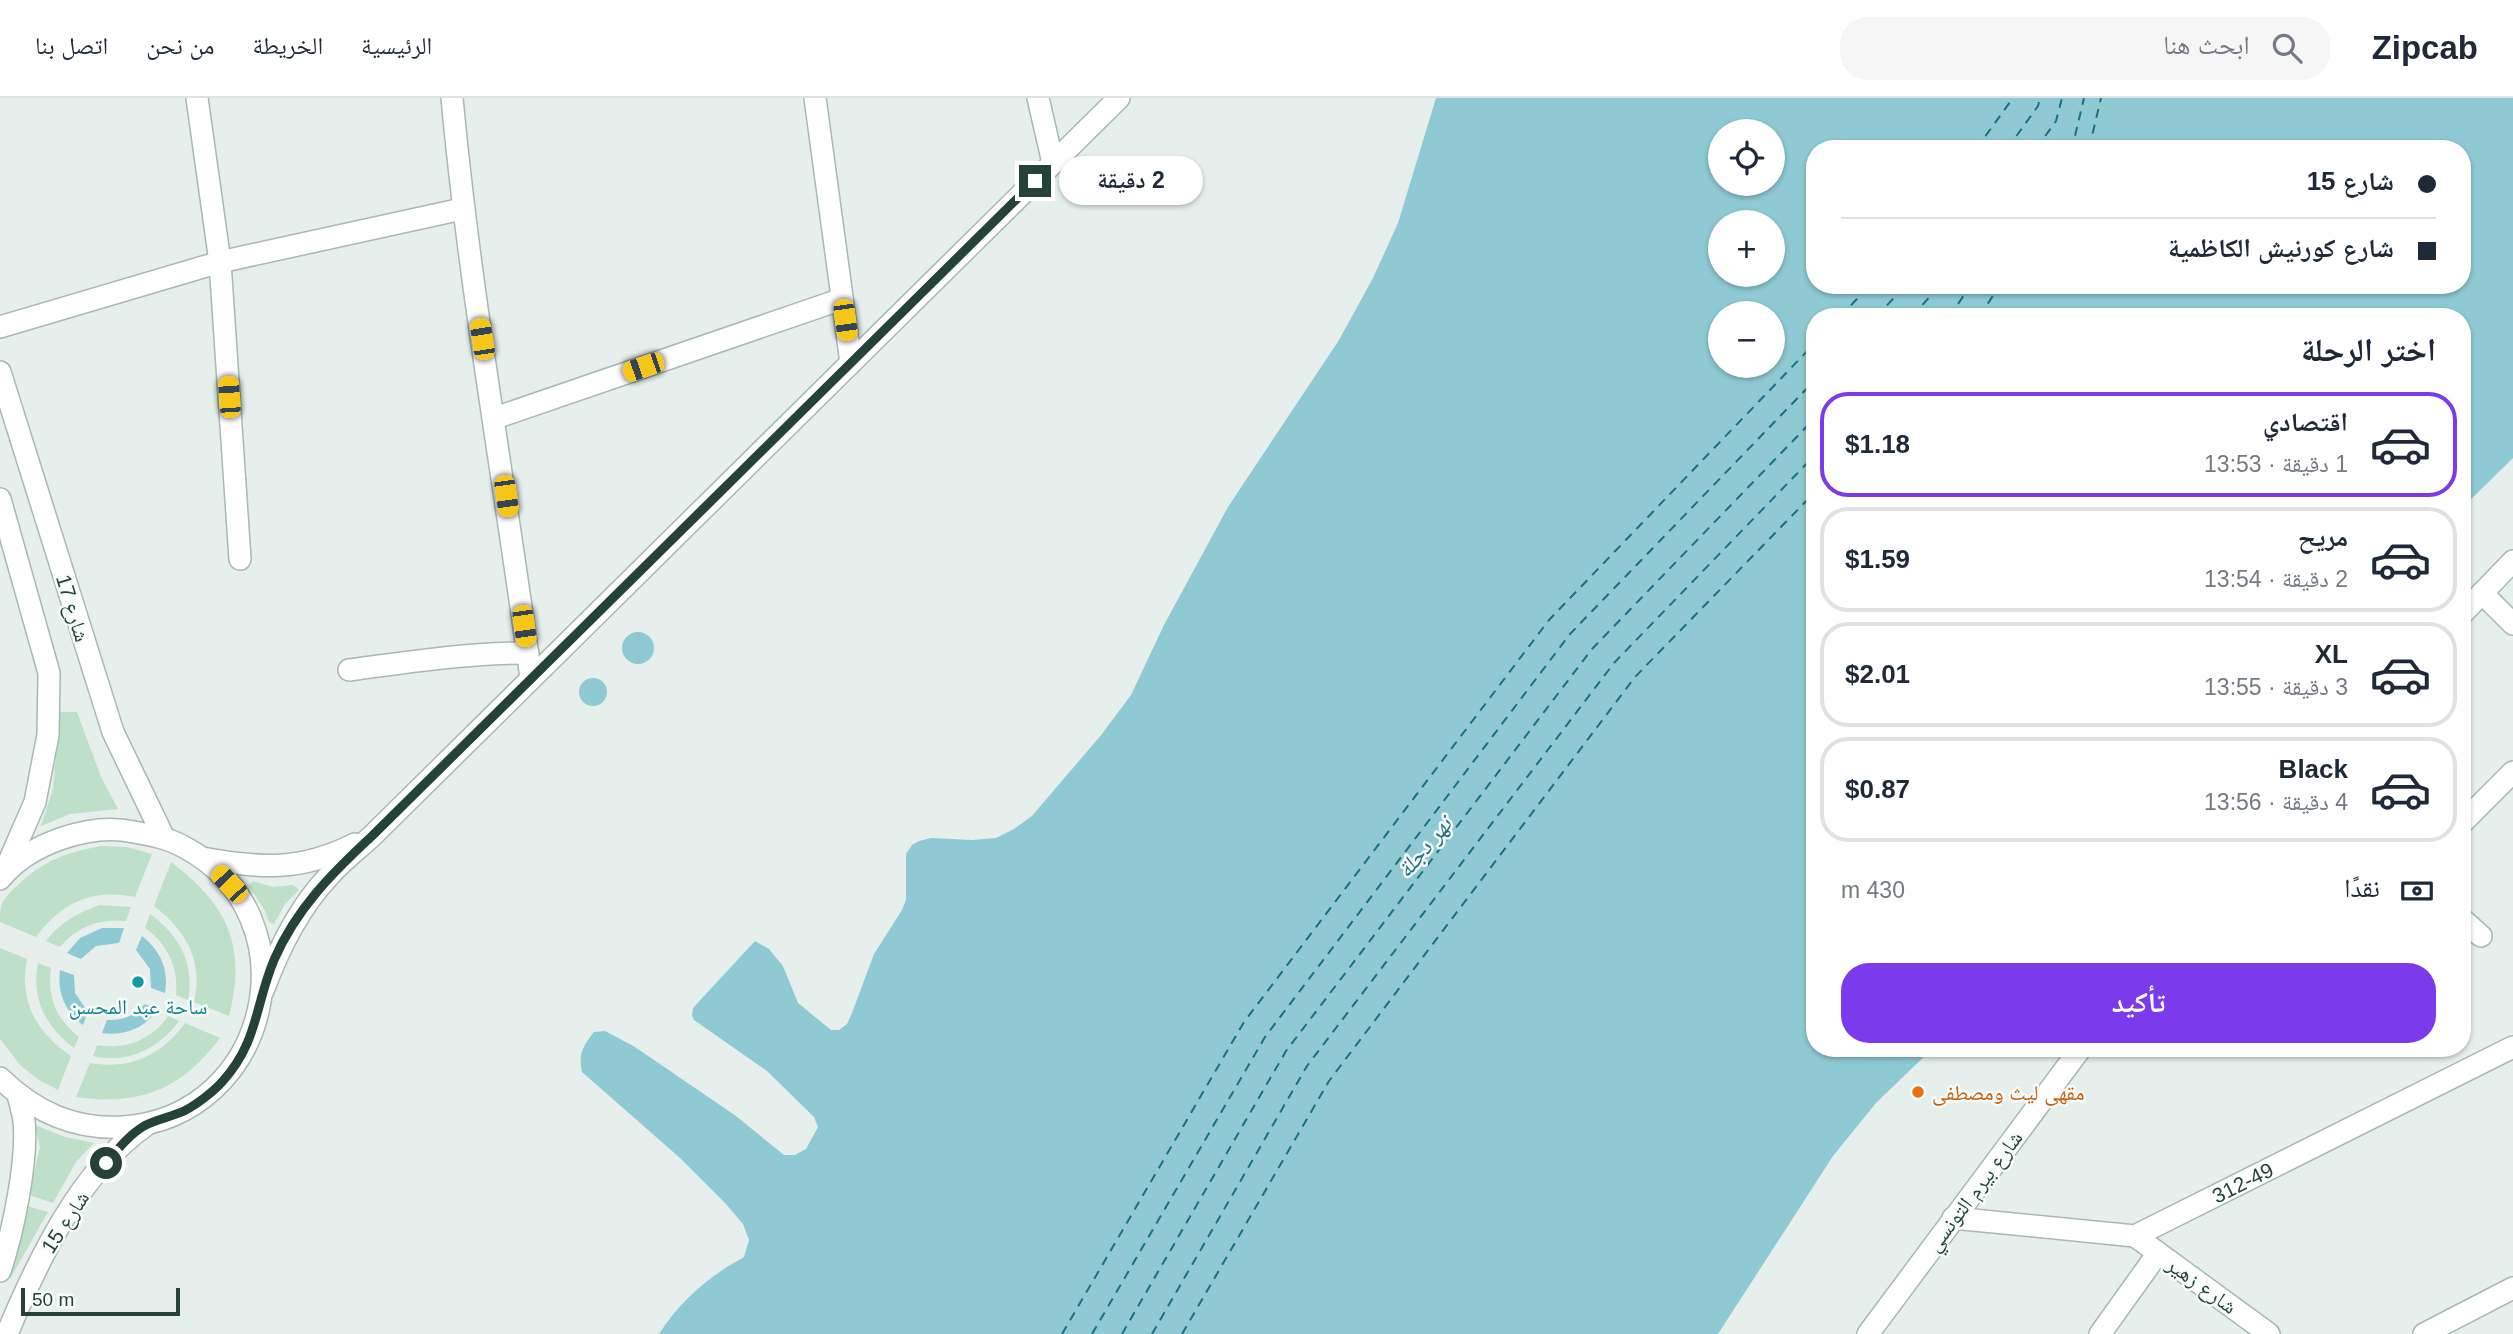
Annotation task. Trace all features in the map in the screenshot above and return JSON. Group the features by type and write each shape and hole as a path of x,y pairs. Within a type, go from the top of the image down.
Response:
{"street":[{"path":"197,98 220,261 240,559"},
{"path":"452,98 462,208 495,418 531,678"},
{"path":"816,98 851,363"},
{"path":"1038,98 1053,163"},
{"path":"0,1078 18,1095 57,1118 100,1128 145,1125 187,1110 222,1082 247,1046 258,1019 263,991 290,928 327,878 1119,98"},
{"path":"0,327 220,261 462,208"},
{"path":"495,418 842,299"},
{"name":"شارع 17","path":"0,372 113,732 164,838"},
{"name":"شارع 17","path":"0,499 49,673 48,734 35,802 2,877"},
{"path":"2471,605 2513,562"},
{"path":"2482,593 2513,624"},
{"path":"349,670 476,654 528,653"},
{"path":"2471,814 2513,772"},
{"path":"2,877 38,849 78,832 121,829 164,838 202,858 229,884 249,916 258,940 263,991"},
{"path":"202,858 254,867 296,864 336,854 372,836"},
{"path":"2471,927 2482,936"},
{"name":"312-49","path":"2134,1236 2513,1047"},
{"name":"شارع بيرم التونسي","path":"1868,1334 2074,1057"},
{"name":"شارع 15","path":"0,1270 11,1229 22,1157 24,1121 18,1095"},
{"name":"شارع 15","path":"7,1334 31,1277 65,1217 113,1154 145,1125"},
{"path":"1953,1219 2134,1236"},
{"name":"شارع زهير","path":"2134,1236 2269,1334"},
{"path":"2099,1334 2158,1253"},
{"path":"2424,1334 2513,1288"}],"green space":[{"path":"60,712 77,712 101,777 118,809 70,814 41,826 53,789"},
{"path":"101,846 127,847 152,854 135,897 105,895 79,901 56,915 36,937 0,922 4,900 36,870 77,851"},
{"path":"171,862 207,894 228,929 236,968 229,1016 194,1002 196,973 189,947 175,925 154,906"},
{"path":"253,881 273,887 293,885 299,890 285,904 274,924 269,922 249,886"},
{"path":"100,905 131,907 126,921 106,921 89,925 60,947 46,941 70,919"},
{"path":"150,914 177,941 187,962 190,987 188,1000 176,995 176,975 170,957 160,941 145,928"},
{"path":"0,948 27,959 26,989 33,1015 48,1037 71,1056 58,1090 21,1066 0,1039"},
{"path":"38,963 51,968 50,988 55,1007 64,1023 79,1037 74,1048 56,1031 43,1011 37,989"},
{"path":"168,1016 179,1021 162,1039 141,1052 118,1058 93,1056 97,1045 118,1046 146,1037"},
{"path":"185,1023 220,1038 205,1056 174,1082 139,1096 120,1099 76,1097 90,1063 118,1064 144,1058 166,1044"},
{"path":"35,1125 65,1137 94,1143 76,1162 53,1203 29,1195 40,1147"},
{"path":"27,1206 48,1212 10,1279"}],"water":[{"name":"نهر دجلة","path":"1436,98 2513,98 2513,458 2471,499 2471,308 1806,308 1806,1057 1924,1057 1876,1103 1833,1156 1718,1334 659,1334 696,1290 744,1257 749,1240 743,1224 725,1203 680,1158 582,1072 581,1055 587,1042 594,1032 605,1031 635,1047 736,1116 784,1155 795,1155 806,1149 818,1127 814,1117 767,1071 694,1020 693,1008 755,941 769,949 783,966 798,1003 831,1030 839,1030 847,1024 874,954 906,900 906,854 912,845 931,838 996,838 1014,829 1032,816 1102,734 1131,695 1164,625 1228,507 1339,340 1373,278 1398,223"},
{"path":"638,632 649,637 654,648 649,659 638,664 627,659 622,648 627,637"},
{"path":"593,678 603,682 607,692 603,702 593,706 583,702 579,692 583,682"},
{"path":"102,928 124,928 119,943 96,946 81,959 67,953 80,938"},
{"path":"142,936 154,948 162,962 166,976 165,993 151,988 150,969 136,950"},
{"path":"60,970 74,975 75,993 88,1012 83,1025 71,1014 61,994"},
{"path":"145,1004 157,1010 146,1022 126,1032 102,1033 107,1020 128,1017"}],"ferry route":[{"path":"1983,140 2013,98"},
{"path":"2013,140 2038,106 2040,98"},
{"path":"2042,140 2056,121 2062,98"},
{"path":"2072,140 2084,98"},
{"path":"2091,140 2101,98"},
{"path":"1848,308 1862,294"},
{"path":"1884,308 1898,294"},
{"path":"1920,308 1932,294"},
{"path":"1955,308 1965,294"},
{"path":"1985,308 1994,294"},
{"path":"1062,1334 1244,1022 1549,620 1806,352"},
{"path":"1092,1334 1265,1037 1570,634 1806,389"},
{"path":"1122,1334 1286,1051 1592,649 1806,427"},
{"path":"1152,1334 1307,1066 1614,663 1806,464"},
{"path":"1182,1334 1329,1081 1635,677 1806,501"}],"place":[{"name":"ساحة عبد المحسن","path":"138,982"},
{"name":"مقهى ليث ومصطفى","path":"1918,1092"}],"route":[{"path":"106,1163 129,1137 145,1125 187,1110 222,1082 247,1046 258,1019 263,991 290,928 327,878 1035,181"}]}
